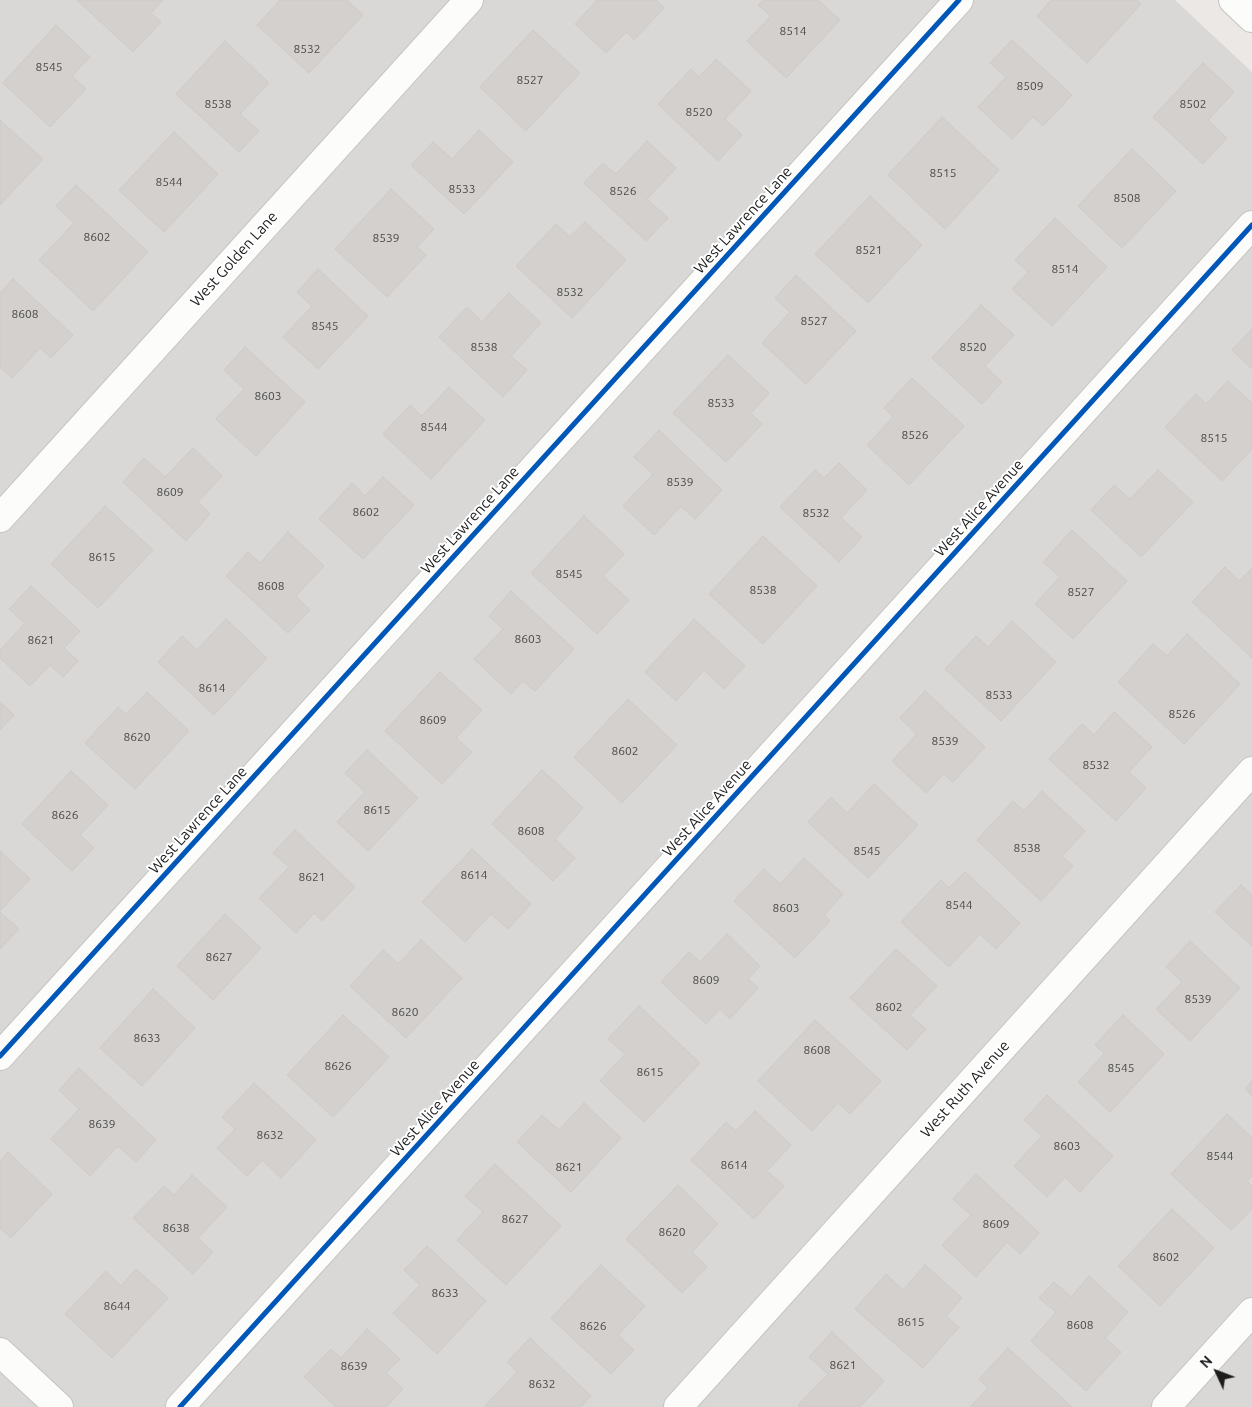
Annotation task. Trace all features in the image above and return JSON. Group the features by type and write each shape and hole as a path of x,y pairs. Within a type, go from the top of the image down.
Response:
{"street":[{"name":"West Golden Lane","path":"0,518 469,0"},
{"name":"West Lawrence Lane","path":"0,1056 960,0"},
{"path":"1233,0 1252,18"},
{"name":"West Alice Avenue","path":"180,1407 1252,225"},
{"name":"West Ruth Avenue","path":"678,1407 1252,771"},
{"path":"1166,1407 1252,1312"},
{"path":"0,1352 59,1407"}],"shaded area":[{"path":"0,0 1175,0 1252,72 1252,1407 0,1407"}],"building":[{"path":"77,0 163,0 151,13 161,22 133,52"},
{"path":"280,0 347,0 363,15 309,73 257,25"},
{"path":"597,0 656,0 664,8 634,40 626,32 606,53 575,24"},
{"path":"763,0 818,0 840,20 786,78 747,41 771,16 758,5"},
{"path":"1051,0 1137,0 1141,4 1087,63 1037,16"},
{"path":"56,25 90,57 72,76 86,89 50,127 3,83"},
{"path":"533,30 580,73 526,131 480,87"},
{"path":"1012,40 1072,95 1043,126 1033,117 1012,139 978,107 1006,77 990,63"},
{"path":"225,41 269,83 240,114 259,131 239,152 176,94"},
{"path":"716,59 751,91 725,119 742,135 718,161 658,104 691,69 699,77"},
{"path":"1203,63 1234,92 1208,120 1227,138 1203,164 1153,117"},
{"path":"942,117 999,170 945,229 888,175"},
{"path":"0,120 43,159 0,205"},
{"path":"479,130 513,162 464,214 411,165 433,142 452,159"},
{"path":"174,132 218,174 164,232 119,190"},
{"path":"647,141 676,168 647,199 668,218 646,241 584,183 603,163 616,174"},
{"path":"1132,149 1176,191 1122,248 1078,206"},
{"path":"76,185 148,252 93,311 39,260 74,223 56,206"},
{"path":"391,189 434,229 417,247 426,255 387,297 335,249"},
{"path":"870,196 922,245 868,303 815,254"},
{"path":"1055,218 1107,267 1052,326 1012,289 1028,272 1015,260"},
{"path":"585,222 626,260 572,318 516,266 556,224 570,237"},
{"path":"318,269 368,316 318,369 283,337 312,306 297,292"},
{"path":"796,275 856,331 806,384 762,343 790,312 775,298"},
{"path":"13,279 73,335 51,358 40,348 12,378 0,367 0,293"},
{"path":"509,293 541,323 511,356 527,370 503,397 439,337 467,307 482,322"},
{"path":"981,305 1014,335 985,366 1002,382 982,404 932,358"},
{"path":"1252,329 1252,369 1232,350"},
{"path":"245,347 305,402 256,456 216,419 244,389 224,370"},
{"path":"728,355 769,393 751,413 762,424 726,462 673,413"},
{"path":"912,378 964,426 909,485 867,445 893,417 884,408"},
{"path":"1228,381 1252,403 1252,449 1222,481 1165,427 1196,394 1206,404"},
{"path":"449,387 485,420 431,479 383,434 410,405 422,416"},
{"path":"659,430 722,490 695,519 681,506 654,535 623,506 653,474 634,457"},
{"path":"193,448 222,476 198,502 210,514 186,541 123,482 144,458 165,477"},
{"path":"839,463 867,490 841,518 862,537 839,562 780,507 815,470 824,478"},
{"path":"1158,470 1193,502 1141,557 1091,510 1114,485 1130,499"},
{"path":"383,477 414,505 363,559 319,519 352,483 365,496"},
{"path":"105,506 153,550 98,608 51,564"},
{"path":"584,516 624,554 603,576 629,600 597,634 531,573"},
{"path":"1072,530 1127,581 1073,639 1035,604 1060,577 1043,562"},
{"path":"288,532 324,566 296,596 310,610 288,633 226,576 248,552 260,563"},
{"path":"763,536 817,586 763,644 709,594"},
{"path":"1225,567 1239,581 1252,568 1252,658 1192,602"},
{"path":"31,586 80,631 64,648 78,661 63,677 50,665 30,686 0,658 0,650 25,623 9,609"},
{"path":"511,591 574,649 535,691 523,681 511,694 474,659 503,629 489,616"},
{"path":"226,619 267,658 214,715 158,662 182,636 197,650"},
{"path":"694,619 745,666 724,689 704,670 676,701 645,672"},
{"path":"1012,621 1056,662 1001,721 945,669 976,636 988,647"},
{"path":"1187,634 1240,684 1184,744 1118,682 1153,644 1167,656"},
{"path":"440,672 482,710 456,738 472,752 442,784 385,731"},
{"path":"925,691 985,747 953,782 944,774 926,793 892,761 917,734 900,718"},
{"path":"147,692 189,731 135,789 85,743 118,707 126,714"},
{"path":"628,699 677,745 622,803 574,757"},
{"path":"0,702 14,715 0,730"},
{"path":"1114,712 1152,747 1129,772 1146,788 1116,821 1049,759 1082,724 1094,735"},
{"path":"367,750 418,798 368,851 337,822 365,792 345,773"},
{"path":"542,770 583,808 555,839 575,858 553,881 492,824"},
{"path":"71,771 108,805 80,835 94,848 72,871 22,824"},
{"path":"874,784 918,825 868,878 808,822 831,797 847,813"},
{"path":"1042,791 1085,831 1062,856 1073,866 1041,901 977,840 1013,801 1024,811"},
{"path":"295,830 355,887 322,921 314,913 296,933 259,898 289,867 273,853"},
{"path":"472,849 531,904 508,929 491,914 465,942 422,902"},
{"path":"0,851 30,879 0,911"},
{"path":"804,858 843,894 824,915 830,921 795,958 734,901 764,869 780,884"},
{"path":"965,872 1020,923 996,949 980,934 949,967 901,922 941,880 949,888"},
{"path":"1241,885 1252,895 1252,946 1215,912"},
{"path":"0,912 19,929 0,949"},
{"path":"225,914 261,948 213,1000 177,966"},
{"path":"727,934 760,966 748,979 758,988 730,1019 720,1009 706,1024 661,982 689,952 700,962"},
{"path":"421,940 462,978 406,1038 350,986 383,950 398,964"},
{"path":"1190,941 1240,988 1190,1041 1156,1009 1182,982 1166,967"},
{"path":"896,949 937,986 910,1015 926,1029 907,1050 850,998"},
{"path":"153,989 195,1028 142,1086 100,1048"},
{"path":"639,1006 700,1063 644,1122 600,1081 625,1054 608,1039"},
{"path":"343,1015 389,1057 333,1117 287,1075"},
{"path":"1123,1015 1164,1054 1110,1112 1078,1082 1104,1054 1095,1045"},
{"path":"815,1020 881,1081 850,1114 838,1103 812,1131 758,1081"},
{"path":"79,1068 156,1140 136,1162 118,1146 90,1176 51,1139 79,1109 59,1090"},
{"path":"1252,1081 1252,1096 1245,1089"},
{"path":"254,1083 316,1140 281,1178 262,1160 247,1176 217,1148 235,1129 222,1117"},
{"path":"1047,1095 1113,1156 1080,1192 1065,1177 1047,1197 1014,1166 1042,1136 1024,1120"},
{"path":"584,1103 621,1138 571,1192 517,1142 542,1115 559,1130"},
{"path":"755,1111 791,1145 767,1171 784,1186 754,1219 691,1160 726,1122 736,1131"},
{"path":"1227,1114 1252,1138 1252,1176 1247,1181 1252,1186 1252,1209 1231,1230 1171,1174"},
{"path":"8,1152 52,1194 11,1238 0,1228 0,1161"},
{"path":"495,1164 561,1226 506,1285 457,1240 483,1212 465,1196"},
{"path":"976,1174 1039,1233 1020,1254 1007,1242 976,1277 942,1245 971,1215 953,1199"},
{"path":"192,1175 227,1207 198,1238 213,1252 193,1274 133,1218 164,1186 174,1195"},
{"path":"678,1185 718,1224 692,1252 707,1267 682,1293 626,1239"},
{"path":"1172,1209 1214,1248 1160,1306 1118,1266"},
{"path":"427,1246 486,1301 437,1354 393,1313 420,1285 404,1270"},
{"path":"601,1265 645,1306 618,1335 634,1350 611,1374 551,1318"},
{"path":"925,1265 962,1298 946,1316 959,1327 923,1368 855,1309 886,1274 903,1290"},
{"path":"136,1269 168,1298 112,1358 65,1314 106,1271 121,1286"},
{"path":"1089,1276 1128,1312 1105,1338 1121,1352 1086,1391 1031,1341 1056,1312 1039,1298 1054,1282 1071,1297"},
{"path":"367,1329 400,1359 386,1373 403,1389 386,1407 336,1407 304,1377 331,1349 341,1358"},
{"path":"832,1332 884,1381 860,1407 800,1407 798,1405 828,1374 809,1357"},
{"path":"530,1338 591,1396 581,1407 484,1407 517,1372 507,1362"},
{"path":"1008,1348 1072,1407 970,1407 988,1388 979,1379"}],"cycle path":[{"path":"0,1056 959,0"},
{"path":"180,1407 1252,225"}]}
